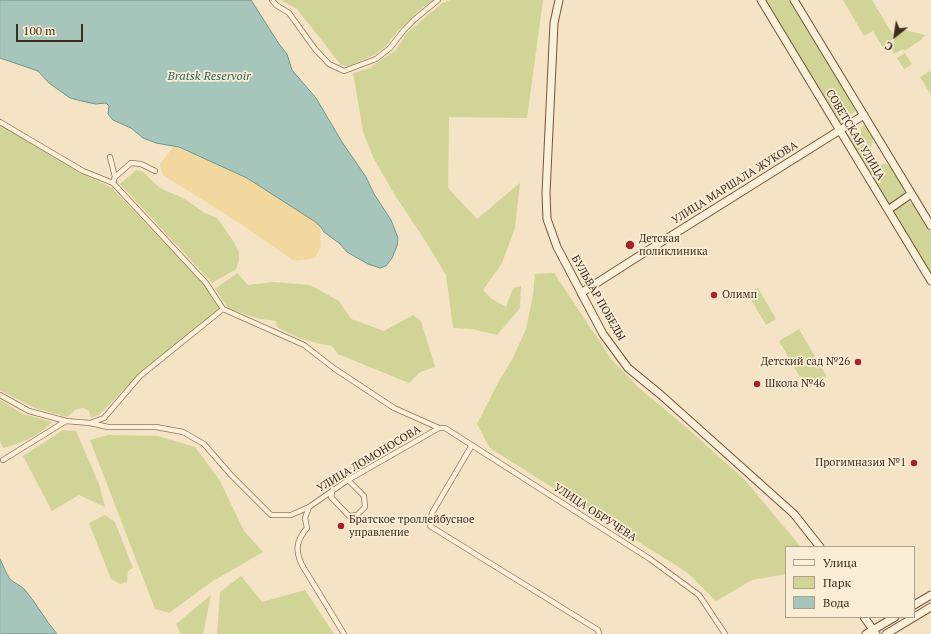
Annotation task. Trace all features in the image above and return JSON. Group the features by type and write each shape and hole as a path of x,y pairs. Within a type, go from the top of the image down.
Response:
{"street":[{"path":"272,0 276,5 289,13 315,49 329,64 344,71 376,59 390,48 415,18 438,0"},
{"name":"БУЛЬВАР ПОБЕДЫ","path":"559,0 554,23 546,193 547,219 557,247 604,334 628,368 662,395 794,514 819,546"},
{"name":"СОВЕТСКАЯ УЛИЦА","path":"760,0 931,281"},
{"name":"СОВЕТСКАЯ УЛИЦА","path":"794,0 931,226"},
{"name":"УЛИЦА МАРШАЛА ЖУКОВА","path":"581,293 864,115"},
{"path":"0,122 83,171 113,183 206,283 224,309 140,376 104,418 90,423"},
{"path":"110,157 115,177"},
{"path":"113,183 115,177 131,162 141,164 155,171"},
{"path":"888,210 911,194"},
{"name":"УЛИЦА ОБРУЧЕВА","path":"224,309 304,345 335,369 394,408 439,428 445,428 650,559 699,595 724,634"},
{"name":"УЛИЦА ЛОМОНОСОВА","path":"0,395 29,411 66,421 90,423 108,427 156,427 183,432 204,444 231,475 271,516 291,515 308,507 333,489 439,428"},
{"path":"3,460 66,421"},
{"path":"472,445 432,513 430,526 598,630 599,634"},
{"path":"333,489 331,496 340,507 349,516 357,515 365,507 364,496 348,480"},
{"path":"308,507 305,518 307,528 300,537 297,554 302,565 344,634"},
{"path":"915,605 931,595"},
{"path":"915,617 931,607"},
{"path":"865,618 875,632"},
{"path":"866,634 875,632 894,618"},
{"path":"886,634 913,618"}],"green space":[{"path":"281,0 433,0 419,10 396,33 386,46 374,55 349,66 341,65 297,9"},
{"path":"450,0 543,0 527,118 449,117 448,188 477,219 520,183 515,228 502,263 483,290 492,299 506,307 513,288 521,286 520,308 497,335 472,329 453,328 446,275 393,192 373,157 363,131 353,73 370,68 396,50 407,33 441,4"},
{"path":"764,0 790,0 857,110 840,122"},
{"path":"843,0 872,0 893,35 889,49 885,51 873,31 864,36"},
{"path":"897,28 925,35 921,40 904,51 903,49 894,54 892,50"},
{"path":"905,53 912,64 904,69 897,58"},
{"path":"931,71 931,95 920,77"},
{"path":"865,124 873,138 870,148 880,165 885,164 893,168 899,176 905,189 904,195 890,204 887,203 847,136 851,133 857,136 861,134 861,128"},
{"path":"0,125 83,174 112,188 203,283 219,309 139,374 100,414 91,418 89,411 83,408 75,410 67,417 35,408 0,390"},
{"path":"136,170 143,172 160,188 183,198 205,213 217,218 239,252 239,261 236,269 212,283 120,184"},
{"path":"908,202 913,203 931,232 931,276 894,215 895,210"},
{"path":"237,273 248,285 274,282 310,285 339,301 351,319 384,331 413,315 421,321 435,367 420,372 409,383 338,354 332,346 310,341 290,334 277,327 276,321 260,319 229,309 215,289"},
{"path":"554,273 612,360 639,388 743,478 800,546 785,546 785,574 752,580 716,601 688,573 490,448 477,424 499,381 512,360 526,329 533,295 535,274"},
{"path":"758,288 776,319 766,325 748,294"},
{"path":"799,329 827,377 807,389 779,341"},
{"path":"0,400 23,414 52,422 42,431 29,438 3,448 0,441"},
{"path":"63,430 76,431 99,484 105,507 79,495 52,511 23,456"},
{"path":"108,435 158,436 195,447 220,481 244,531 263,552 213,581 169,613 155,609 90,440"},
{"path":"105,515 115,522 133,568 128,571 127,582 120,584 111,579 89,523"},
{"path":"241,576 262,602 305,590 334,634 217,634 220,592"},
{"path":"211,595 203,634 181,634 176,624"}],"sand":[{"path":"174,146 247,178 314,221 320,226 321,246 315,258 294,261 241,224 163,175 160,164"}],"water":[{"name":"Bratsk Reservoir","path":"0,0 251,0 287,54 292,70 316,98 342,142 366,177 374,194 391,220 398,238 397,246 392,258 386,266 380,268 368,264 347,252 314,221 247,178 179,147 156,143 143,138 131,128 113,120 108,114 109,106 106,103 96,104 70,98 49,83 38,71 0,58"},
{"path":"0,559 10,579 25,590 57,634 0,634"}],"place":[{"name":"Детская поликлиника","path":"630,245"},
{"name":"Олимп","path":"714,295"},
{"name":"Детский сад №26","path":"858,362"},
{"name":"Школа №46","path":"757,384"},
{"name":"Прогимназия №1","path":"914,463"},
{"name":"Братское троллейбусное управление","path":"341,526"}]}
